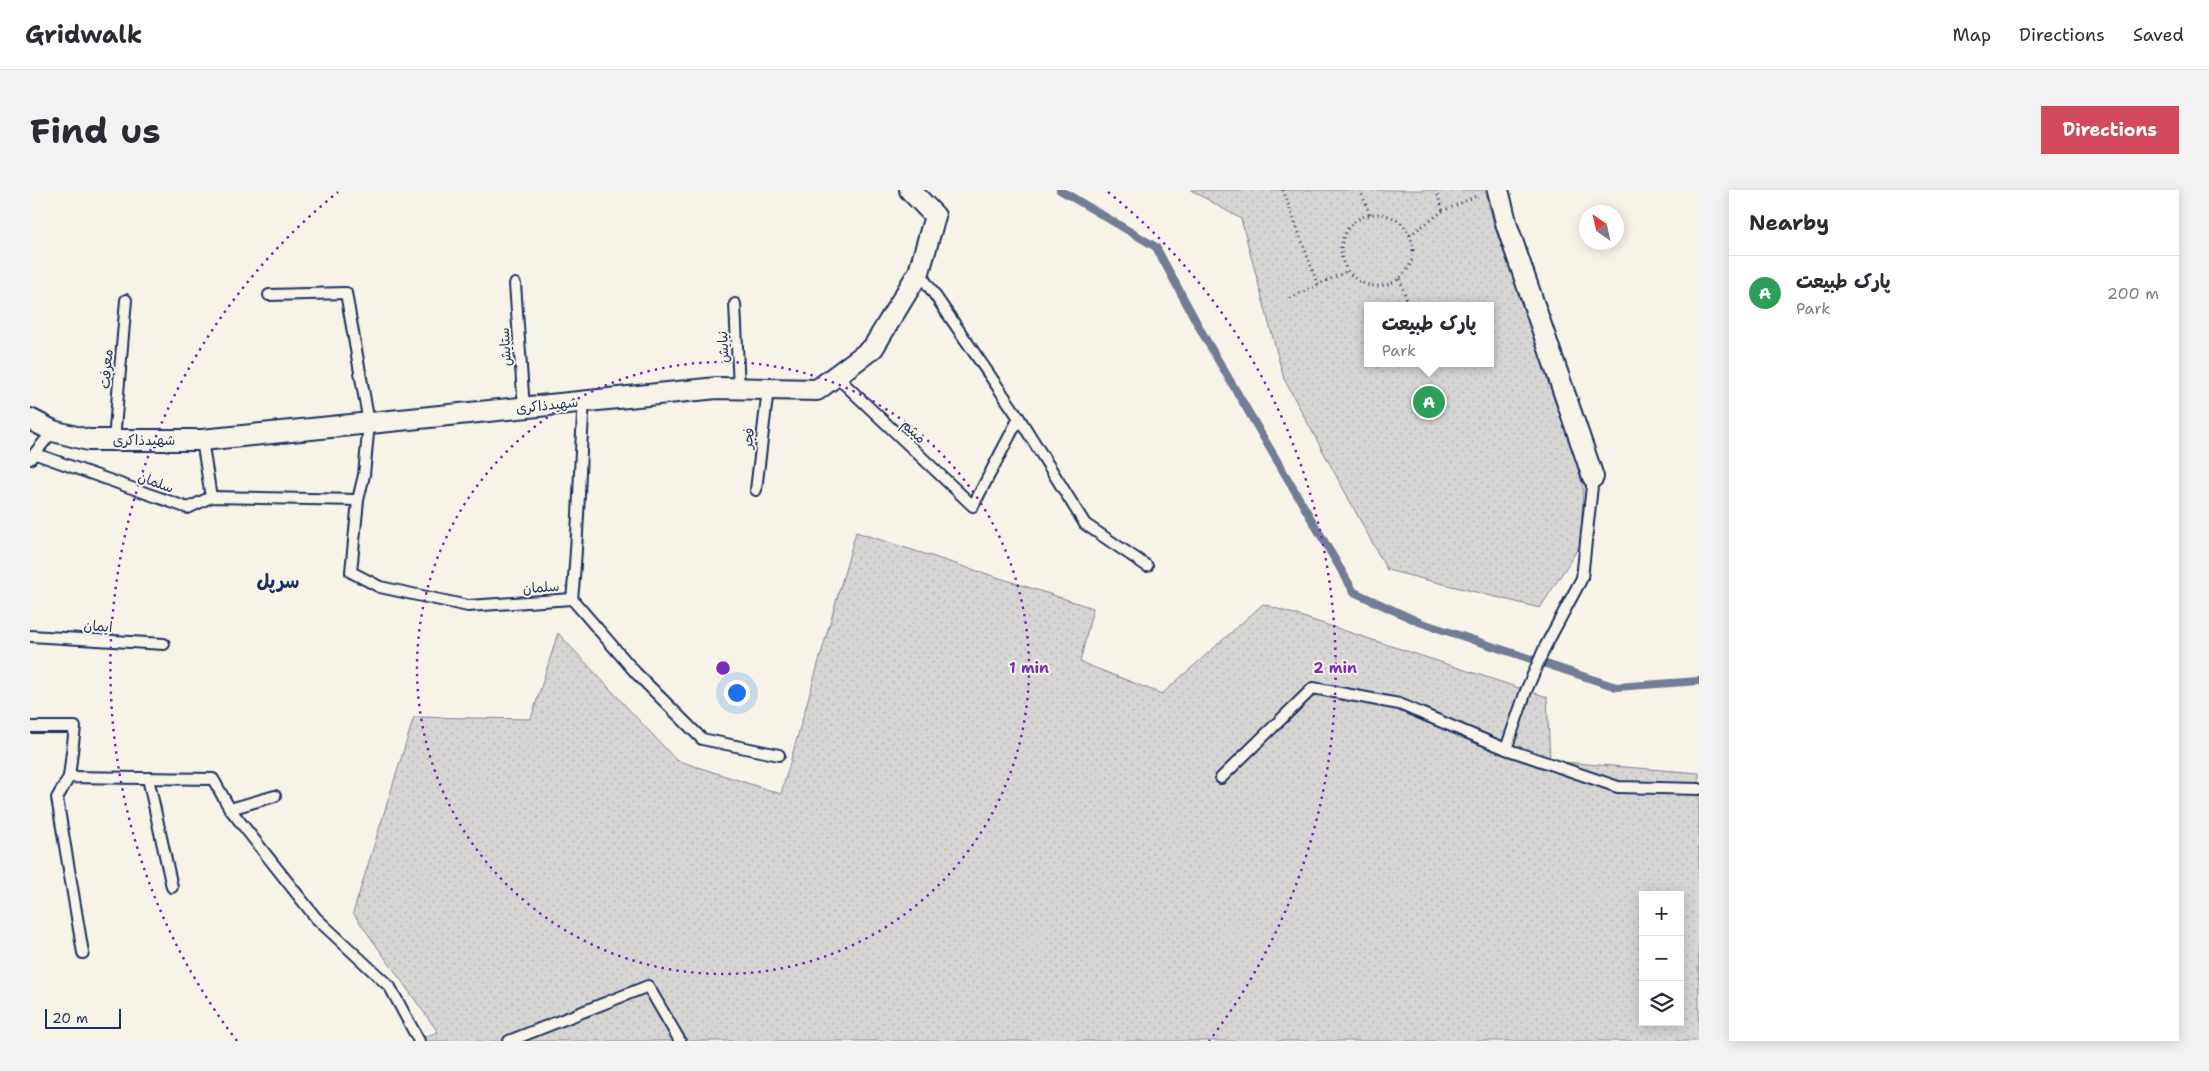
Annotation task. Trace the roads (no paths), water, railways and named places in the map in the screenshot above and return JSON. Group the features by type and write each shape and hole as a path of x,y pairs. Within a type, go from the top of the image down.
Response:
{"street":[{"name":"شهیدذاکری","path":"30,419 53,431 88,440 202,440 717,388 817,390 873,348 919,272 935,216 910,190"},
{"path":"1491,191 1507,226 1593,478"}],"lane":[{"path":"919,272 1019,418 1085,524 1147,566"},
{"name":"ستایش","path":"515,284 524,408"},
{"name":"سلمان","path":"269,295 346,293 368,423 364,475 358,500 351,572 380,587 468,606 572,599 636,673 702,739 779,755"},
{"name":"معرفت","path":"114,440 126,300"},
{"name":"نیایش","path":"734,304 739,389"},
{"name":"میثم","path":"836,376 973,506 1019,418"},
{"name":"فجر","path":"756,490 768,389"},
{"path":"572,599 576,565 579,470 584,402"},
{"path":"33,456 53,431"},
{"path":"202,440 211,497"},
{"name":"سلمان","path":"33,456 188,508 211,497 358,500"},
{"path":"1506,749 1526,691 1545,647 1582,578 1593,478"},
{"name":"ایمان","path":"30,636 164,644"},
{"path":"1221,778 1313,688 1399,704 1506,749 1618,787 1699,789"},
{"path":"30,727 75,727 69,778 57,798 83,953"},
{"path":"69,778 212,779 230,809 316,918 390,987 419,1041"},
{"path":"148,778 172,887"},
{"path":"230,809 274,796"},
{"path":"509,1041 648,986 680,1041"}],"waterway":[{"path":"1060,190 1156,247 1204,336 1354,592 1419,622 1616,687 1699,681"}],"place":[{"name":"پارک طبیعت","path":"1429,402"}],"district":[{"name":"سرپل","path":"278,581"}]}
